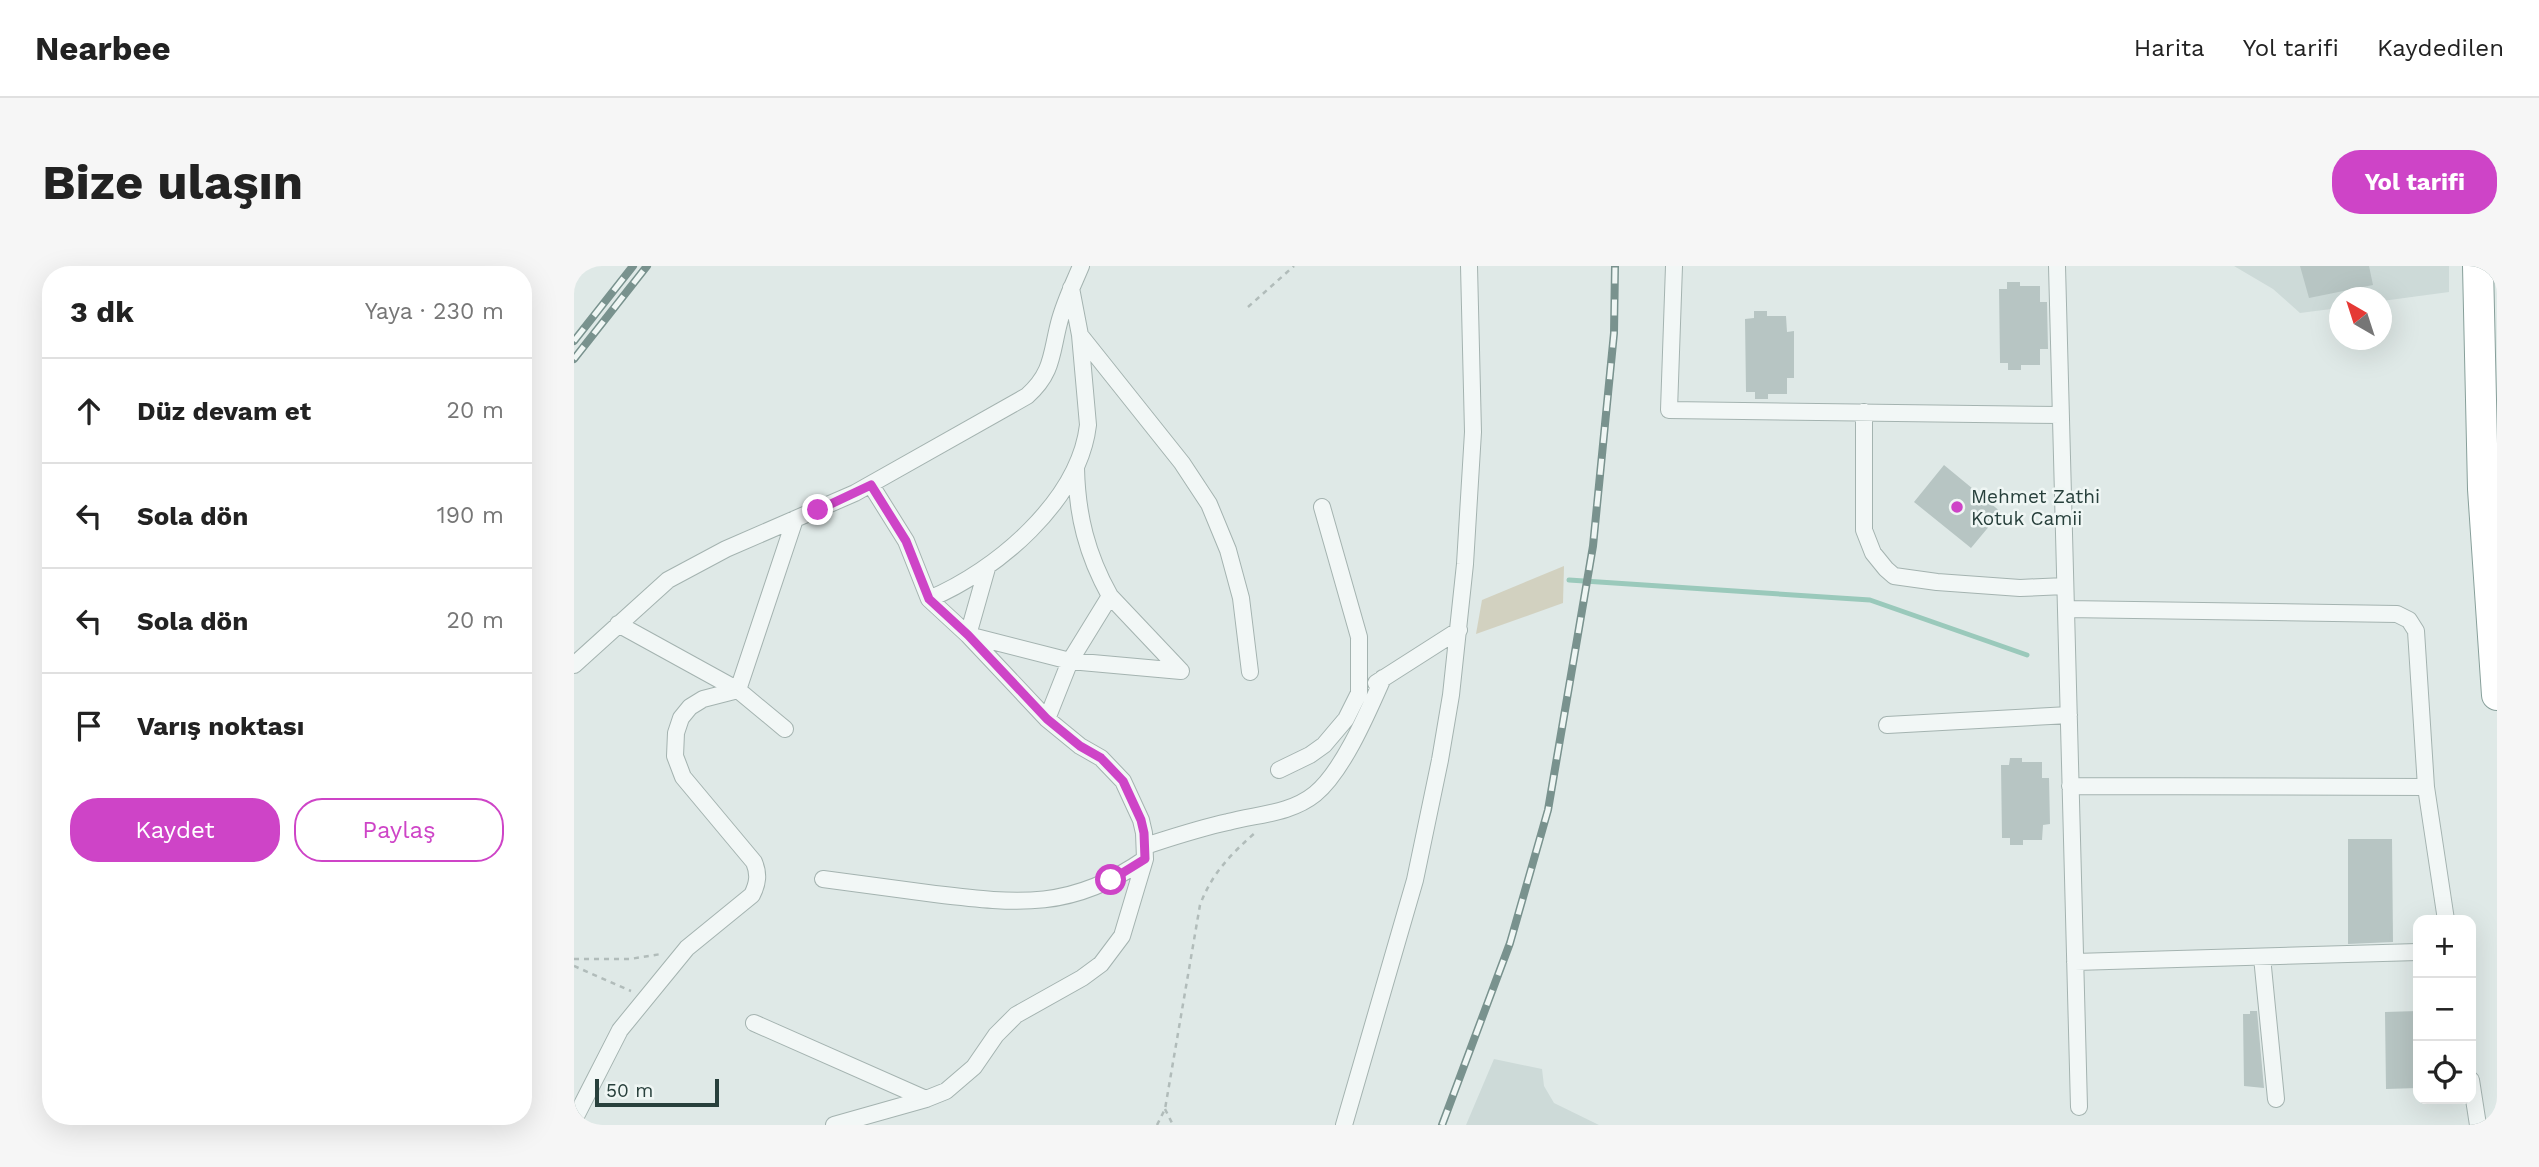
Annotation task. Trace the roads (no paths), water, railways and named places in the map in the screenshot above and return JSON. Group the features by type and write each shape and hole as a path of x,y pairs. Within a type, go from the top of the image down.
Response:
{"highway":[{"path":"2478,266 2483,489 2497,695"}],"street":[{"path":"574,665 667,580 726,549 871,485 1027,396 1036,388 1049,367 1059,324 1081,266"},
{"path":"1344,1125 1400,936 1420,858 1440,760 1459,630 1473,432 1469,266"},
{"path":"1674,266 1669,410 2061,415"},
{"path":"2057,266 2078,1107"},
{"path":"929,599 959,586 987,568 1027,532 1049,507 1076,468 1088,425 1080,335 1071,288"},
{"path":"1080,335 1182,463 1209,504 1228,550 1238,586 1246,622 1250,672"},
{"path":"1864,412 1864,530 1873,553 1894,576 2020,589 2065,586"},
{"path":"968,635 1070,661 1181,671 1110,596 1093,563 1082,527 1076,468"},
{"path":"834,1125 946,1091 965,1076 996,1035 1016,1015 1092,972 1109,956 1122,936 1145,853 1141,820 1123,781 1101,758 1080,746 1047,719 968,635 929,599 906,541 871,485"},
{"path":"1279,770 1303,760 1324,745 1346,719 1359,693 1359,637 1322,507"},
{"path":"738,690 795,519"},
{"path":"968,635 987,568"},
{"path":"1047,719 1070,661 1110,596"},
{"path":"2066,608 2397,614 2403,617 2416,631 2426,787 2445,915"},
{"path":"618,624 738,690 785,729"},
{"path":"1359,693 1459,630"},
{"path":"823,879 986,900 1032,902 1093,888 1111,880 1145,853 1203,828 1284,810 1305,801 1327,782 1360,727 1382,678"},
{"path":"574,1120 621,1031 646,998 687,948 752,895 758,880 754,862 683,777 675,756 676,733 681,718 690,708 703,699 738,690"},
{"path":"1887,725 2069,715"},
{"path":"2070,786 2426,787"},
{"path":"2075,962 2413,952"},
{"path":"2262,957 2276,1099"},
{"path":"754,1023 926,1099"},
{"path":"2475,1104 2478,1125"}],"waterway":[{"path":"1569,580 1870,600 2027,655"}],"railway":[{"path":"574,341 633,266"},
{"path":"574,359 647,266"},
{"path":"1442,1125 1510,943 1548,810 1593,546 1614,333 1615,266"}],"place":[{"name":"Mehmet Zathi Kotuk Camii","path":"1957,507"}]}
